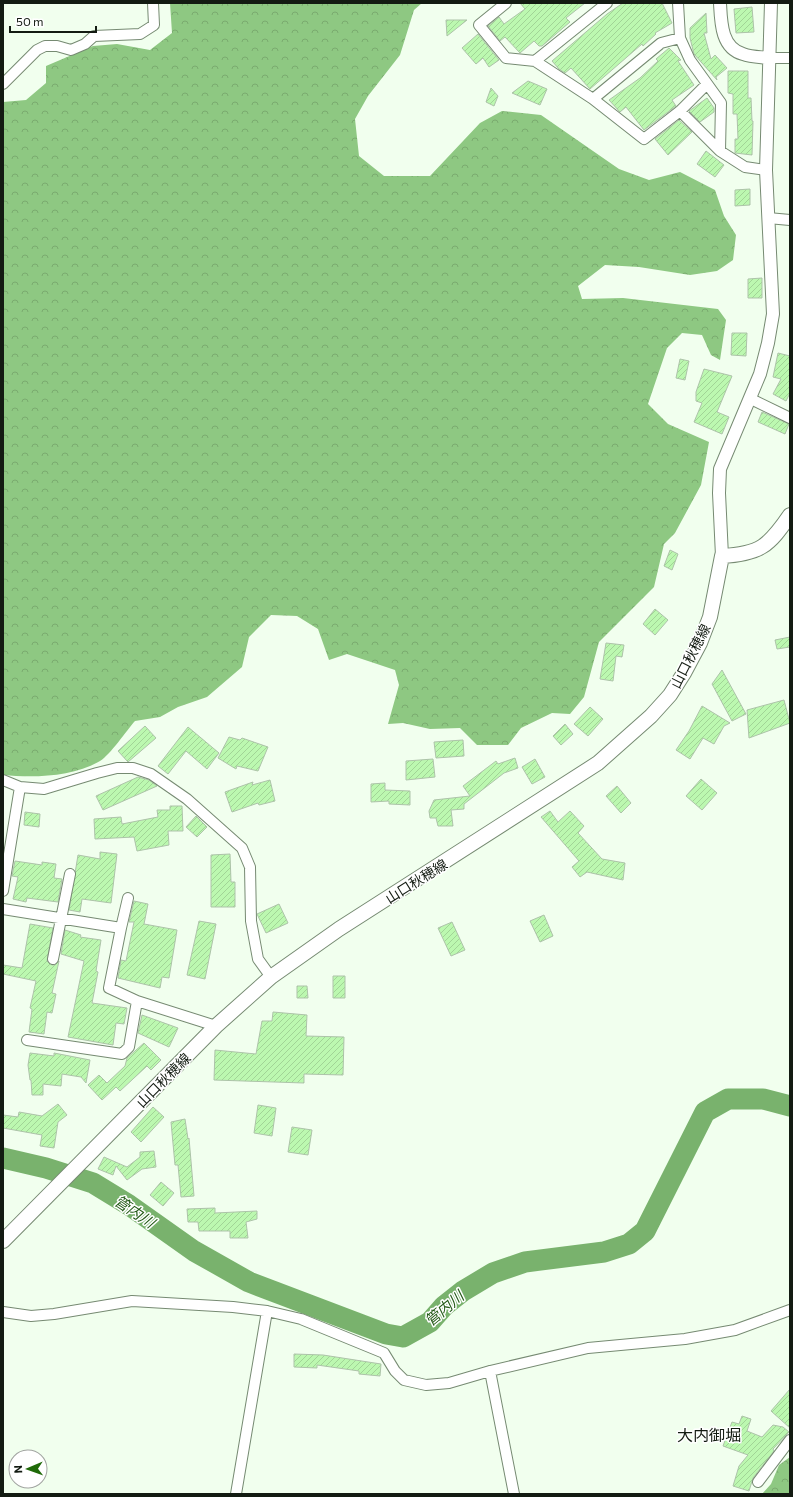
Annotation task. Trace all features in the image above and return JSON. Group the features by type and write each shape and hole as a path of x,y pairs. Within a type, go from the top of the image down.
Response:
{"main road":[{"path":"722,556 748,553 763,547 776,536 790,515"},
{"name":"山口秋穂線","path":"3,1241 216,1026 271,977 339,930 598,763 651,716 673,690 700,643 710,617 722,556"}],"street":[{"path":"3,84 37,50 45,46 57,46 71,50 86,44 94,36 140,34 154,25 153,3"},
{"path":"506,3 479,25 506,58 535,62 593,99 644,139 680,111 707,84"},
{"path":"535,62 607,3"},
{"path":"678,3 680,38 690,60 721,104 720,151"},
{"path":"720,3 721,26 728,45 742,54 768,58 790,58"},
{"path":"722,556 719,493 720,469 728,446 751,398 760,374 768,343 773,314 766,170 768,58 771,3"},
{"path":"593,99 661,43 680,38"},
{"path":"680,111 720,151 745,167 766,170"},
{"path":"768,218 790,220"},
{"path":"751,398 790,418"},
{"path":"3,780 20,787 44,789 118,768 133,768 152,774 187,799 242,848 250,867 251,921 258,959 271,977"},
{"path":"3,891 20,787"},
{"path":"53,959 70,874"},
{"path":"128,898 109,988 138,1001 216,1026"},
{"path":"3,909 121,928"},
{"path":"27,1040 122,1054 129,1047 138,1001"},
{"path":"3,1312 31,1316 54,1314 132,1301 233,1307 267,1311 301,1319 384,1353 395,1371 404,1380 426,1385 449,1383 490,1371 588,1348 685,1339 735,1330 790,1310"},
{"path":"236,1494 267,1311"},
{"path":"490,1371 514,1494"},
{"path":"758,1482 790,1440"}],"green space":[{"path":"170,3 422,3 414,10 400,55 368,96 355,119 359,156 384,176 430,176 480,123 502,111 541,115 619,169 649,180 680,172 715,190 724,216 736,235 733,260 717,271 690,275 639,267 605,265 578,286 582,299 623,298 718,309 726,320 720,360 711,355 702,335 682,333 667,348 648,404 668,424 709,442 701,485 675,533 664,544 654,587 599,642 584,697 570,714 552,713 521,728 508,745 477,745 460,728 430,729 403,723 388,724 399,685 395,670 347,654 329,660 318,629 297,616 271,615 249,637 242,667 207,697 178,707 160,717 135,721 113,748 100,761 78,770 53,775 3,775 3,102 26,100 46,83 46,66 93,46 117,44 150,50 172,33"},
{"path":"790,1457 790,1494 762,1494 771,1484 779,1465"}],"building":[{"path":"520,3 585,3 566,18 570,22 542,46 539,46 534,41 520,53 505,37 500,41 488,26 499,17 504,24 525,9"},
{"path":"623,3 662,3 672,23 655,33 656,34 643,46 642,44 590,89 571,68 565,73 552,61 607,14"},
{"path":"752,7 754,32 736,33 734,9"},
{"path":"706,13 707,33 704,33 711,59 715,55 727,68 716,77 717,80 694,54 690,38 690,28"},
{"path":"446,20 467,20 447,36"},
{"path":"478,34 499,60 489,67 483,58 476,64 462,48"},
{"path":"669,48 681,60 678,61 694,85 672,100 676,106 644,130 626,107 620,112 609,100 640,78 658,61 656,59"},
{"path":"728,71 748,71 748,98 751,98 753,121 752,155 735,153 735,139 738,139 737,114 733,114 733,94 728,93"},
{"path":"528,81 547,89 540,105 512,93"},
{"path":"491,88 498,96 494,106 486,102"},
{"path":"707,98 714,108 714,112 700,122 689,111"},
{"path":"679,120 692,132 668,155 655,139"},
{"path":"706,151 724,165 715,177 697,164"},
{"path":"750,189 750,205 735,206 735,190"},
{"path":"762,278 762,298 748,298 748,279"},
{"path":"732,333 747,333 746,356 731,355"},
{"path":"778,353 790,356 790,393 786,401 773,394 781,379 773,377"},
{"path":"680,359 689,361 685,380 676,378"},
{"path":"704,369 732,376 717,412 729,417 722,434 694,422 702,403 696,401 696,392"},
{"path":"762,412 789,424 785,434 758,422"},
{"path":"670,550 678,554 672,570 664,566"},
{"path":"655,609 668,620 655,635 643,624"},
{"path":"790,637 790,647 777,649 775,640"},
{"path":"606,643 624,645 622,657 616,656 613,681 600,679"},
{"path":"722,670 746,714 732,721 712,684"},
{"path":"784,700 790,723 749,738 747,710"},
{"path":"702,706 730,723 724,726 714,744 703,738 690,759 676,750 689,731"},
{"path":"590,707 603,719 588,736 574,724"},
{"path":"565,724 573,734 561,745 553,736"},
{"path":"145,726 156,738 128,762 118,751"},
{"path":"188,727 219,753 207,769 186,751 168,774 158,766"},
{"path":"229,737 240,740 242,738 268,747 258,771 237,766 236,769 218,758"},
{"path":"463,740 464,756 436,758 434,742"},
{"path":"515,758 518,768 504,773 464,804 464,809 451,810 453,826 438,826 436,818 430,818 429,811 434,800 470,796 463,786 496,761 498,764"},
{"path":"433,759 435,777 406,780 406,761"},
{"path":"535,759 545,777 532,784 522,767"},
{"path":"138,777 149,780 157,786 103,810 96,796"},
{"path":"701,779 717,793 702,810 686,796"},
{"path":"270,780 275,801 259,805 258,803 232,812 225,792 253,782 252,785"},
{"path":"385,783 385,790 410,791 410,805 389,804 389,801 371,802 371,784"},
{"path":"617,786 631,803 621,813 606,796"},
{"path":"170,806 182,806 183,831 168,831 169,845 137,851 134,837 95,839 94,819 121,817 122,824 158,817 157,810 170,810"},
{"path":"550,811 558,822 570,811 584,826 578,833 602,859 625,863 623,880 587,872 580,877 572,867 579,861 541,817"},
{"path":"25,812 40,814 39,827 24,825"},
{"path":"196,816 207,827 197,837 186,827"},
{"path":"100,852 117,854 111,903 82,899 80,912 69,910 78,855 100,859"},
{"path":"230,854 231,882 235,882 235,907 211,907 211,855"},
{"path":"15,861 42,865 42,862 56,864 54,878 62,879 58,902 27,898 26,902 13,899 18,877 12,876"},
{"path":"134,901 148,904 144,924 177,930 169,978 162,977 160,988 118,978 121,960 126,961 134,922 129,922"},
{"path":"279,904 288,923 266,933 257,914"},
{"path":"544,915 553,936 540,942 530,921"},
{"path":"199,921 216,924 205,979 187,975"},
{"path":"452,922 465,950 451,956 438,928"},
{"path":"30,924 53,928 47,961 52,965 55,965 59,961 52,993 56,994 52,1013 47,1012 44,1034 29,1032 32,1009 30,1008 36,981 3,974 3,965 22,968"},
{"path":"65,930 81,935 80,937 101,940 96,971 98,972 92,1003 127,1008 124,1024 116,1023 113,1045 68,1037 84,961 61,954"},
{"path":"333,976 345,976 345,998 333,998"},
{"path":"297,986 307,986 308,998 297,998"},
{"path":"273,1012 307,1015 306,1036 344,1037 343,1075 304,1074 304,1083 214,1080 215,1050 256,1054 262,1021 272,1021"},
{"path":"142,1015 178,1028 169,1047 138,1033"},
{"path":"144,1043 161,1060 151,1070 147,1066 120,1091 116,1087 102,1100 88,1085 99,1075 107,1083 125,1066 127,1058"},
{"path":"30,1053 54,1056 54,1053 90,1060 86,1083 81,1077 62,1074 61,1086 43,1084 43,1095 32,1095 28,1065"},
{"path":"58,1104 67,1115 58,1122 54,1148 40,1146 42,1135 3,1128 3,1115 18,1117 19,1112 42,1116"},
{"path":"258,1105 276,1108 272,1136 254,1133"},
{"path":"153,1107 164,1117 141,1142 131,1132"},
{"path":"185,1119 188,1139 189,1138 194,1196 181,1197 178,1165 175,1165 171,1122"},
{"path":"292,1127 312,1130 308,1155 288,1152"},
{"path":"154,1151 156,1167 142,1169 127,1180 116,1166 113,1175 98,1169 104,1157 127,1167 140,1157 140,1152"},
{"path":"161,1182 174,1193 163,1206 150,1195"},
{"path":"215,1208 215,1213 257,1211 257,1219 246,1222 248,1238 230,1238 230,1231 199,1231 198,1222 188,1222 187,1209"},
{"path":"294,1354 323,1355 381,1364 380,1376 359,1374 359,1371 317,1365 317,1368 294,1367"},
{"path":"790,1389 790,1428 771,1411"},
{"path":"742,1416 751,1419 747,1431 762,1437 773,1425 783,1427 789,1432 773,1449 774,1451 753,1478 749,1491 733,1486 739,1466 748,1455 723,1446 732,1422 739,1424"}],"waterway":[{"name":"管内川","path":"3,1158 46,1168 93,1183 129,1205 194,1251 249,1282 386,1334 403,1337 430,1322 444,1306 463,1291 493,1273 525,1262 604,1252 629,1244 645,1231 705,1112 728,1099 763,1099 790,1106"}],"district":[{"name":"大内御堀","path":"709,1434"}]}
